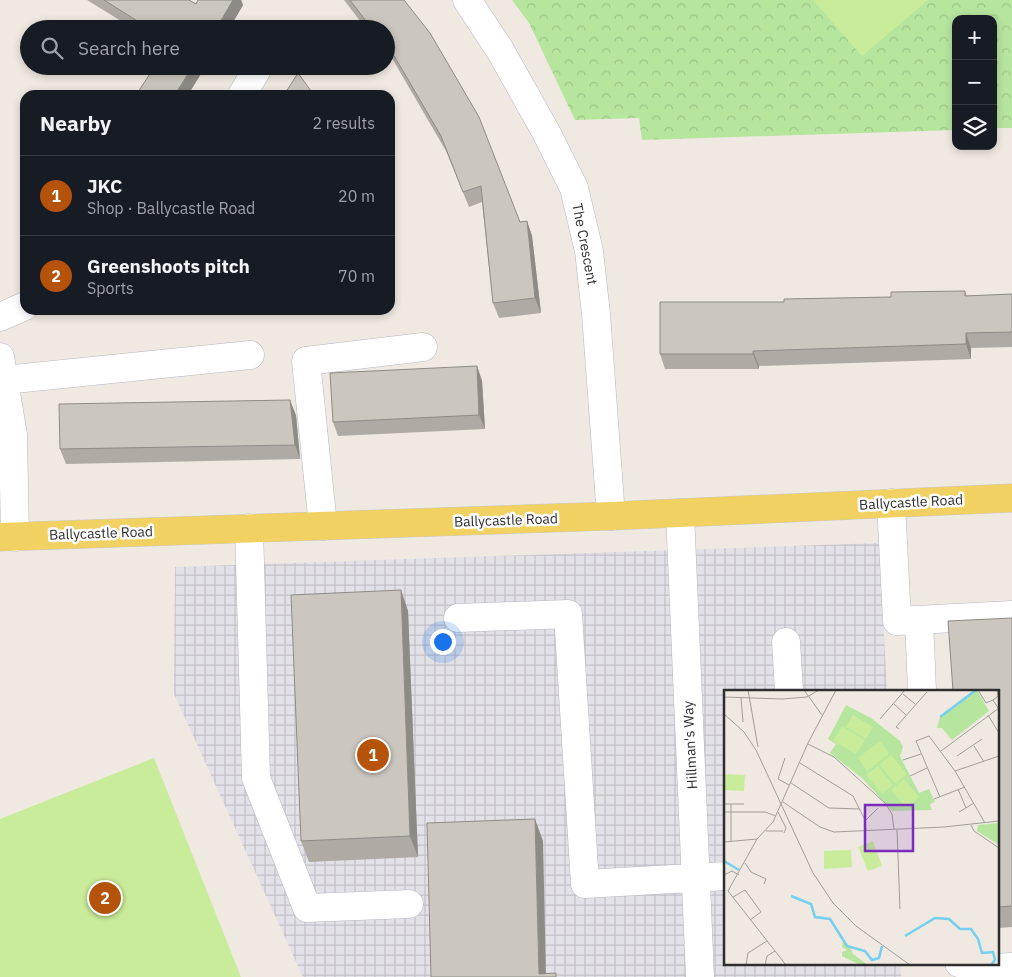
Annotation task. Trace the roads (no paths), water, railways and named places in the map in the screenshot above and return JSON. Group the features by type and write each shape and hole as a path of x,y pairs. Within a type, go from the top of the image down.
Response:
{"main road":[{"name":"Ballycastle Road","path":"7,537 611,516 1012,498"}],"street":[{"name":"The Crescent","path":"467,0 500,50 546,132 574,188 589,251 596,314 611,516"},
{"path":"245,90 254,75"},
{"path":"0,317 20,308"},
{"path":"323,526 306,361 423,347"},
{"path":"7,537 13,434 2,368 250,355"},
{"path":"891,503 897,621 1012,616"},
{"name":"Hillman's Way","path":"680,513 700,977"},
{"path":"249,528 256,778 307,908 409,904"},
{"path":"458,618 568,614 585,884 724,876"},
{"path":"919,620 922,690"},
{"path":"786,642 790,690"},
{"path":"963,964 977,968 1012,968"}],"place":[{"name":"JKC","path":"373,755"},
{"name":"Greenshoots pitch","path":"105,898"}]}
